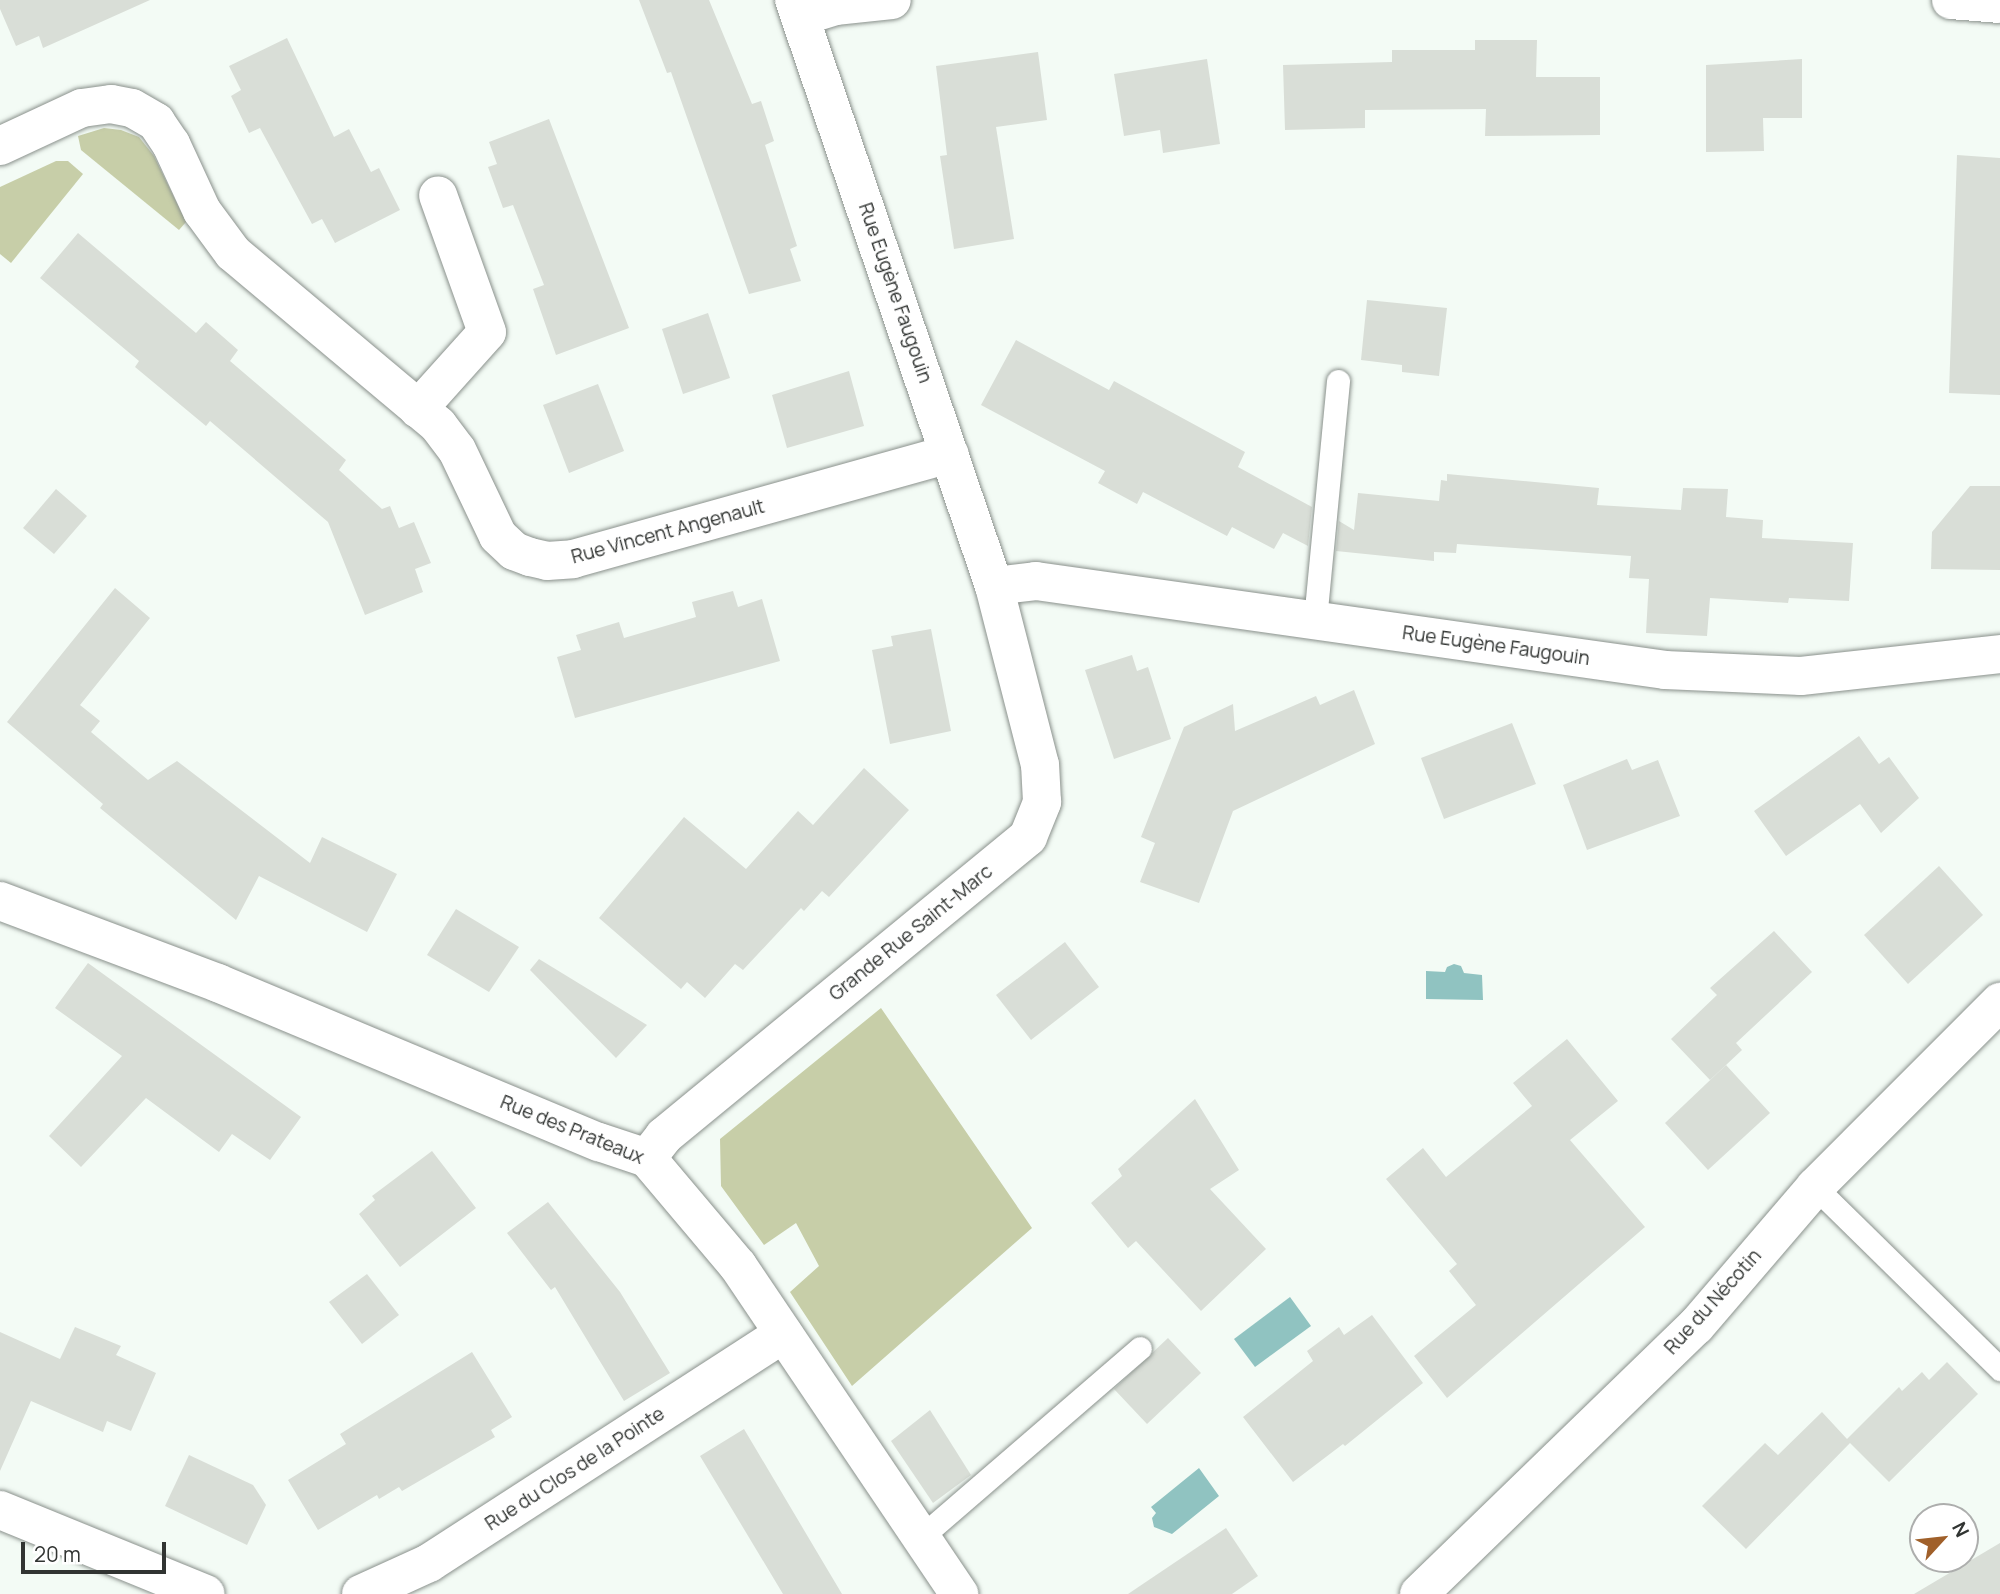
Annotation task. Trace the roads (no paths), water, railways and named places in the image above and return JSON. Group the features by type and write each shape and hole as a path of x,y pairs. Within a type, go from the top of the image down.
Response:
{"street":[{"path":"797,8 892,0"},
{"path":"1951,0 2000,4"},
{"name":"Rue Eugène Faugouin","path":"797,8 950,454 1012,646"},
{"name":"Rue Vincent Angenault","path":"0,146 82,108 111,104 132,107 156,122 171,144 202,211 233,253 438,425 457,450 498,536 514,551 547,561 573,559 950,454"},
{"path":"418,409 487,332 438,195"},
{"name":"Rue Eugène Faugouin","path":"994,586 1036,581 1665,670 1801,676 2000,654"},
{"name":"Grande Rue Saint-Marc","path":"647,1158 664,1136 1028,836 1042,802 1040,765 1012,646"},
{"name":"Rue des Prateaux","path":"0,901 218,983 599,1142 647,1158 738,1266 959,1594"},
{"name":"Rue du Nécotin","path":"1419,1594 1696,1326 1815,1187 2000,1002"},
{"name":"Rue du Clos de la Pointe","path":"361,1594 429,1563 783,1334"},
{"path":"0,1510 206,1594"}],"lane":[{"path":"1315,620 1338,381"},
{"path":"1815,1187 2000,1369"},
{"path":"921,1537 1140,1348"}],"water":[{"path":"1454,964 1461,966 1464,973 1482,975 1483,1000 1426,999 1426,971 1445,972 1447,967"},
{"path":"1290,1297 1311,1326 1255,1367 1234,1339"},
{"path":"1199,1468 1219,1496 1172,1534 1154,1527 1152,1518 1156,1513 1151,1507"}]}
